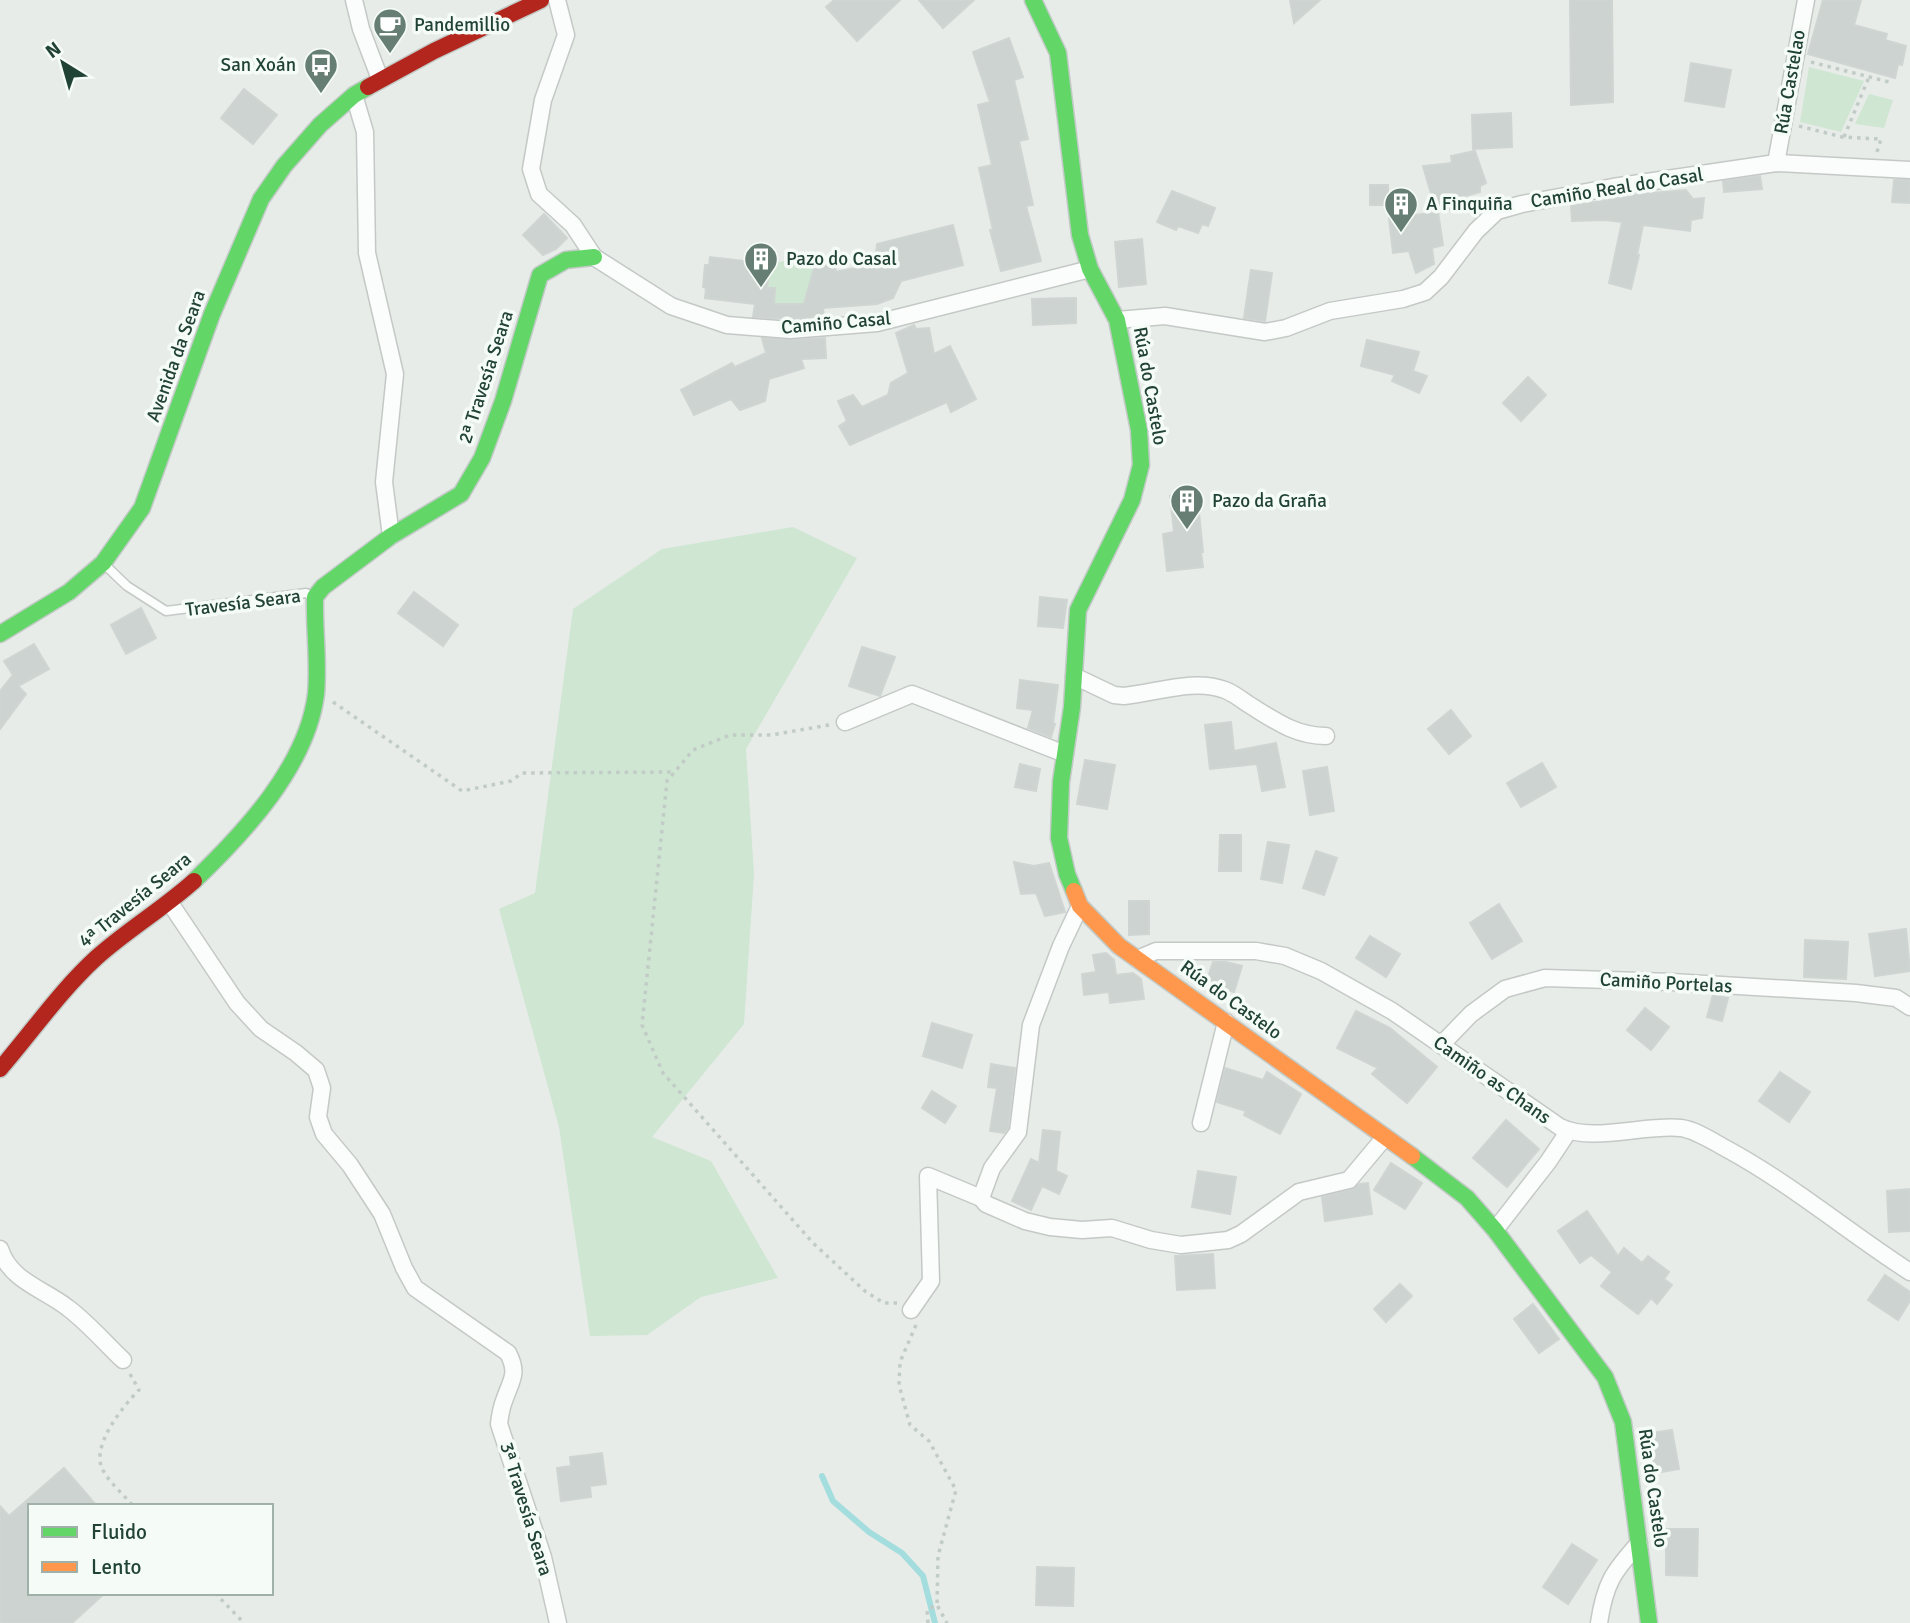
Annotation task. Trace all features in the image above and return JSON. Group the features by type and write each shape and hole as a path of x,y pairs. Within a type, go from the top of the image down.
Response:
{"street":[{"path":"354,0 361,29 380,79"},
{"name":"Avenida da Seara","path":"0,634 69,592 103,563 142,508 212,314 261,199 293,156 320,125 354,95 380,79 541,0"},
{"path":"557,0 566,35 543,100 531,169 539,194 573,225 594,257"},
{"name":"Rúa do Castelo","path":"1033,0 1058,53 1080,235 1090,269 1117,320 1139,430 1141,465 1132,499 1078,610 1074,676 1061,782 1059,838 1067,874 1080,906 1119,946 1467,1198 1495,1230 1605,1377 1623,1422 1648,1623"},
{"name":"Rúa Castelao","path":"1776,163 1805,0"},
{"path":"354,95 365,132 367,253 395,374 384,482 391,536"},
{"name":"Camiño Real do Casal","path":"1117,320 1165,316 1265,332 1286,328 1330,310 1403,299 1425,292 1497,211 1522,204 1613,187 1776,163 1910,170"},
{"name":"2ª Travesía Seara","path":"315,597 323,587 391,536 461,494 482,458 503,401 540,275 554,263 576,257 594,257"},
{"name":"Camiño Casal","path":"594,257 671,306 727,325 790,330 877,323 1090,269"},
{"name":"4ª Travesía Seara","path":"0,1069 87,966 170,903 217,858 266,803 310,723 317,691 315,597"},
{"path":"1074,676 1115,695 1124,696 1187,686 1211,686 1227,690 1288,730 1310,736 1326,736"},
{"path":"845,722 912,694 1065,754"},
{"name":"3ª Travesía Seara","path":"170,903 237,1003 261,1029 316,1070 322,1088 318,1117 324,1134 350,1166 382,1214 415,1288 508,1353 514,1365 514,1377 503,1403 499,1424 543,1557 558,1623"},
{"path":"981,1198 992,1168 1018,1132 1031,1025 1061,946 1080,906"},
{"name":"Camiño as Chans","path":"1137,959 1156,951 1256,951 1285,956 1321,971 1381,1005 1568,1132 1682,1128 1705,1137 1744,1158 1910,1272"},
{"name":"Camiño Portelas","path":"1441,1045 1471,1014 1506,989 1545,978 1672,982 1856,993 1896,998 1910,1007"},
{"path":"1201,1123 1226,1022"},
{"path":"1495,1230 1548,1163 1568,1132"},
{"path":"911,1310 931,1280 928,1176 981,1198 986,1204 1025,1222 1082,1230 1112,1228 1151,1240 1181,1245 1228,1240 1241,1234 1299,1192 1349,1180 1385,1137"},
{"path":"0,1249 4,1263 27,1283 68,1307 123,1360"},
{"path":"1600,1623 1602,1603 1614,1571 1639,1543"}],"lane":[{"name":"Travesía Seara","path":"103,563 127,586 166,611 306,593 315,597"}],"path":[{"path":"1794,58 1893,83"},
{"path":"1843,137 1869,77"},
{"path":"1783,121 1843,137 1881,139 1872,168"},
{"path":"317,691 462,791 511,781 522,773 675,772"},
{"path":"845,722 771,735 730,735 693,750 667,781 642,1025 663,1073 813,1243 866,1292 884,1303 900,1303 911,1310 916,1326 900,1362 899,1385 911,1425 929,1441 956,1490 938,1556 937,1605 947,1623"},
{"path":"123,1360 139,1390 122,1407 104,1439 99,1455 102,1470 131,1504"},
{"path":"217,1595 244,1623"},
{"path":"928,1623 926,1611 937,1605"}],"green space":[{"path":"1809,67 1864,81 1841,132 1800,122"},
{"path":"1869,94 1893,100 1884,128 1855,124"},
{"path":"816,261 804,304 774,304 775,288 767,288 770,264"},
{"path":"793,527 857,558 746,749 754,874 744,1024 652,1137 711,1161 778,1278 701,1297 647,1335 590,1336 559,1127 499,909 535,893 573,609 662,549"}],"building":[{"path":"834,0 900,0 857,41 826,7"},
{"path":"919,0 974,0 943,28"},
{"path":"1290,0 1320,0 1294,23"},
{"path":"1570,0 1612,0 1613,102 1571,105"},
{"path":"1823,0 1861,0 1854,25 1887,34 1885,40 1906,46 1902,65 1898,64 1895,78 1808,54"},
{"path":"1009,38 1023,77 1014,80 1028,139 1019,141 1033,205 1026,206 1041,261 1001,271 990,230 993,230 979,168 992,165 978,105 990,102 973,52"},
{"path":"1691,63 1731,70 1724,107 1685,101"},
{"path":"244,89 277,115 253,144 221,118"},
{"path":"1511,113 1512,147 1473,149 1472,115"},
{"path":"1475,151 1486,183 1480,186 1480,192 1462,197 1459,210 1436,211 1423,166 1452,163 1451,156"},
{"path":"1760,176 1762,189 1724,192 1723,181"},
{"path":"1894,180 1910,180 1910,203 1892,202"},
{"path":"1370,185 1388,185 1388,205 1370,205"},
{"path":"1686,190 1693,199 1704,198 1702,218 1691,220 1690,231 1643,225 1631,289 1609,283 1622,222 1572,221 1571,206 1641,194"},
{"path":"1172,191 1215,208 1208,226 1202,224 1198,233 1178,226 1176,230 1157,222"},
{"path":"1438,212 1443,245 1432,248 1434,264 1416,273 1409,251 1393,253 1389,218"},
{"path":"544,214 567,238 556,249 543,255 523,235"},
{"path":"953,225 963,265 901,281 893,298 877,304 823,308 824,317 790,319 753,317 755,304 705,298 705,265 709,265 710,257 770,264 767,288 775,288 774,304 804,304 816,261 838,260 835,272 875,264 877,244"},
{"path":"1142,239 1146,284 1119,287 1115,242"},
{"path":"1251,270 1272,273 1265,321 1244,318"},
{"path":"1076,298 1076,323 1033,325 1032,299"},
{"path":"914,325 916,329 929,328 934,354 950,346 976,399 951,412 947,402 850,445 839,426 847,421 838,401 853,395 862,407 888,395 891,383 908,373 896,333"},
{"path":"762,338 825,338 826,358 801,359 804,368 769,379 765,401 740,410 731,399 694,415 681,390 732,363 735,367 766,353"},
{"path":"1367,340 1419,352 1413,371 1427,376 1419,393 1392,381 1395,375 1361,366"},
{"path":"1528,377 1546,395 1521,421 1503,403"},
{"name":"Pazo da Graña","path":"1197,493 1203,567 1167,571 1163,534 1174,532 1170,496"},
{"path":"414,592 458,625 443,646 398,613"},
{"path":"1040,597 1067,600 1063,628 1038,626"},
{"path":"141,608 156,638 126,654 111,625"},
{"path":"34,644 49,669 18,686 26,694 0,729 0,691 13,675 4,661"},
{"path":"862,647 895,657 880,696 849,686"},
{"path":"1020,680 1058,685 1055,724 1051,737 1028,728 1033,710 1017,708"},
{"path":"1451,710 1471,736 1449,754 1428,729"},
{"path":"1231,722 1234,751 1276,743 1285,787 1262,791 1257,764 1210,769 1205,725"},
{"path":"1085,760 1115,765 1107,809 1077,804"},
{"path":"1542,763 1556,787 1521,807 1507,783"},
{"path":"1020,764 1040,769 1036,791 1015,787"},
{"path":"1327,767 1334,811 1310,815 1303,771"},
{"path":"1220,835 1241,835 1241,871 1219,871"},
{"path":"1268,842 1289,845 1282,883 1261,879"},
{"path":"1316,851 1337,858 1324,895 1303,888"},
{"path":"1014,862 1034,866 1049,863 1065,912 1045,916 1036,893 1021,894"},
{"path":"1129,901 1149,901 1149,934 1129,935"},
{"path":"1499,904 1522,941 1492,959 1470,923"},
{"path":"1906,929 1910,971 1875,976 1869,934"},
{"path":"1370,936 1400,954 1386,977 1356,958"},
{"path":"1805,940 1848,942 1846,979 1804,977"},
{"path":"1106,953 1114,960 1116,975 1133,973 1141,979 1144,999 1110,1003 1109,992 1084,995 1082,974 1096,972 1093,955"},
{"path":"1213,962 1242,966 1234,992 1206,983"},
{"path":"1713,995 1728,998 1722,1021 1707,1017"},
{"path":"1645,1008 1669,1027 1651,1050 1627,1030"},
{"path":"1356,1011 1390,1028 1437,1067 1407,1103 1372,1074 1378,1068 1337,1048"},
{"path":"932,1023 972,1035 962,1068 923,1056"},
{"path":"991,1064 1015,1068 1008,1128 1004,1133 990,1131 997,1088 988,1087"},
{"path":"1225,1068 1263,1080 1267,1072 1301,1094 1280,1134 1244,1115 1246,1111 1217,1102"},
{"path":"1780,1072 1810,1092 1789,1122 1759,1101"},
{"path":"932,1091 956,1106 945,1123 922,1108"},
{"path":"1506,1120 1539,1149 1507,1187 1473,1158"},
{"path":"1043,1130 1060,1132 1056,1171 1067,1176 1059,1194 1042,1186 1031,1210 1012,1201 1031,1159 1039,1163"},
{"path":"1391,1163 1422,1183 1405,1209 1374,1190"},
{"path":"1198,1171 1236,1177 1230,1214 1192,1207"},
{"path":"1368,1183 1372,1214 1325,1221 1322,1197"},
{"path":"1910,1189 1910,1231 1889,1232 1887,1191"},
{"path":"1587,1211 1618,1256 1624,1248 1642,1263 1648,1256 1669,1272 1664,1279 1672,1285 1657,1304 1651,1298 1638,1314 1601,1286 1612,1272 1591,1255 1580,1263 1558,1231"},
{"path":"1213,1254 1215,1288 1177,1290 1175,1256"},
{"path":"1885,1275 1910,1292 1910,1301 1898,1320 1868,1300"},
{"path":"1400,1284 1412,1296 1386,1322 1374,1309"},
{"path":"1533,1304 1559,1339 1539,1353 1514,1319"},
{"path":"1672,1430 1679,1469 1650,1474 1644,1434"},
{"path":"602,1453 606,1484 590,1486 591,1497 561,1501 557,1468 571,1466 570,1457"},
{"path":"64,1468 95,1504 28,1504 28,1595 103,1595 72,1623 0,1623 0,1506 9,1516"},
{"path":"1666,1529 1698,1529 1697,1576 1666,1575"},
{"path":"1572,1544 1597,1560 1568,1604 1543,1587"},
{"path":"1037,1567 1074,1568 1073,1606 1036,1605"}],"waterway":[{"path":"822,1476 833,1501 869,1532 902,1553 923,1576 935,1623"}],"traffic: fast":[{"path":"1033,0 1058,53 1080,235 1090,269 1117,320 1139,430 1141,465 1132,500 1078,610 1072,707 1061,782 1059,838 1067,874 1074,891"},
{"path":"0,634 69,592 103,563 142,508 212,314 261,199 284,166 320,125 354,95 368,87"},
{"path":"194,881 252,820 287,772 300,747 316,694 315,597 323,587 391,536 461,494 482,458 503,401 540,275 566,260 594,257"},
{"path":"1412,1156 1467,1198 1495,1230 1605,1377 1623,1422 1649,1623"}],"traffic: slow":[{"path":"1074,891 1080,906 1119,946 1412,1156"}],"traffic: jam":[{"path":"368,87 434,51 541,0"},
{"path":"0,1069 83,971 108,948 194,881"}],"place":[{"name":"Pandemillio","path":"390,55"},
{"name":"San Xoán","path":"321,95"},
{"name":"A Finquiña","path":"1401,234"},
{"name":"Pazo do Casal","path":"761,289"},
{"name":"Pazo da Graña","path":"1187,531"}]}
